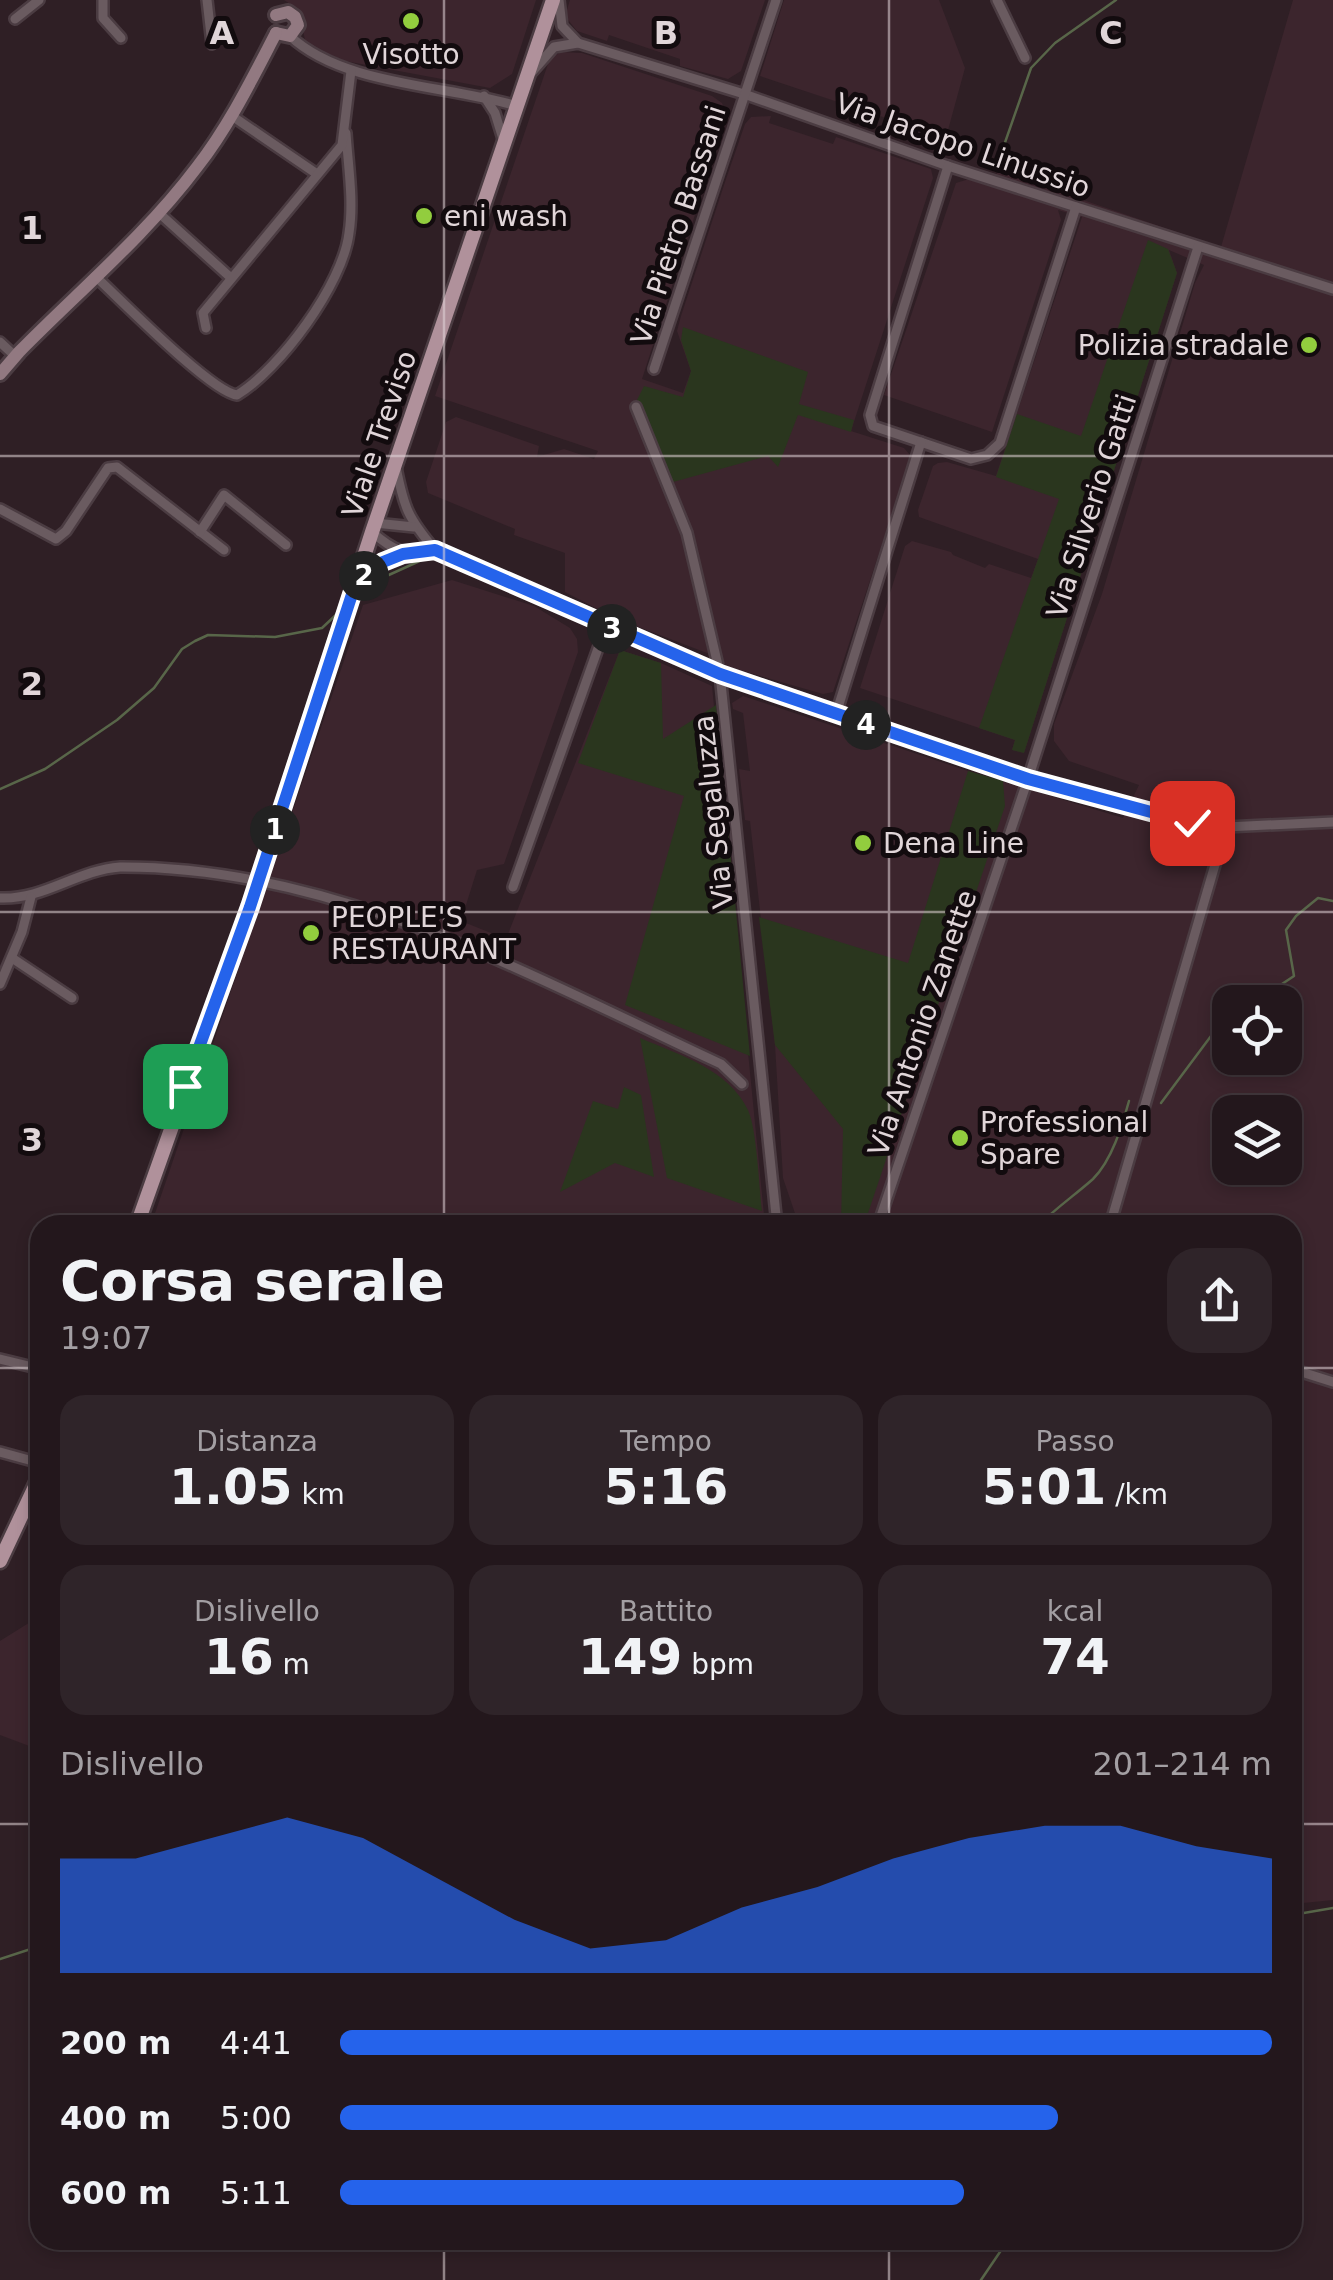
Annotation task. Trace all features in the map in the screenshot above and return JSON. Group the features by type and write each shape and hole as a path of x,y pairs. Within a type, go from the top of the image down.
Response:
{"main road":[{"name":"Viale Treviso","path":"141,1215 260,879 374,528 556,0"},
{"path":"0,1561 30,1497"}],"street":[{"path":"14,19 39,0"},
{"path":"103,0 103,18 121,38"},
{"path":"207,0 212,44"},
{"path":"269,0 276,15"},
{"path":"556,0 566,34"},
{"name":"Via Pietro Bassani","path":"654,369 776,0"},
{"path":"997,0 1025,58"},
{"path":"0,374 159,214 199,166 283,35 296,30 296,17 284,12 276,15 272,22 283,35 351,71 517,106"},
{"path":"543,32 566,34 578,43 552,42 543,32"},
{"name":"Via Jacopo Linussio","path":"578,43 1333,288"},
{"path":"527,78 560,44"},
{"path":"95,276 186,360 227,394 236,396 270,368 303,330 341,262 350,235 346,133 351,71"},
{"path":"484,96 505,142"},
{"path":"232,116 317,174"},
{"path":"206,328 203,313 342,145 346,133"},
{"path":"948,166 870,404 873,426 971,459 987,454 1000,443 1076,207"},
{"path":"159,214 230,277"},
{"name":"Via Silverio Gatti","path":"1028,779 1198,246"},
{"path":"0,342 15,356"},
{"name":"Via Segaluzza","path":"636,407 686,533 720,674 776,1215"},
{"path":"836,714 921,442"},
{"path":"396,463 404,504 414,528 435,550 720,674 1028,779 1126,808 1226,827 1333,822"},
{"path":"0,509 56,539 66,531 108,468 117,468 224,550"},
{"path":"200,532 224,496 286,545"},
{"path":"374,528 414,528"},
{"path":"374,528 403,554"},
{"path":"356,582 383,562 403,554 435,550"},
{"path":"513,886 606,626"},
{"name":"Via Antonio Zanette","path":"881,1215 1028,779"},
{"path":"1113,1215 1226,827"},
{"path":"0,898 31,897 101,868 141,867 260,879 432,931 721,1064 742,1084"},
{"path":"0,984 31,897"},
{"path":"12,958 72,998"},
{"path":"0,1358 30,1366"},
{"path":"1302,1372 1333,1382"},
{"path":"0,1452 30,1460"}],"shaded area":[{"path":"284,0 536,0 512,74 490,88 345,61 306,44 298,9"},
{"path":"570,0 765,0 741,71 728,79 680,66 680,59 609,35 607,41 577,31 565,16"},
{"path":"784,0 939,0 965,68 942,152 940,136 760,76"},
{"path":"1293,0 1333,0 1333,1900 1302,1903 1302,1215 796,1215 783,1178 775,1045 750,821 745,820 739,769 750,771 743,713 733,709 732,703 743,696 1123,818 1139,785 1069,761 1054,741 1054,724 1102,594 1195,283 1204,265 1169,250 1177,273 1024,753 1012,750 1015,740 860,688 905,546 912,541 951,552 985,568 989,564 1031,578 1038,559 919,517 918,510 933,466 938,463 996,476 1082,217 1058,210 1061,220 992,432 884,395 956,183 969,179 991,187 998,171 1221,247"},
{"path":"561,52 582,53 712,96 725,110 723,128 642,379 683,393 691,371 677,331 745,124 751,117 771,116 769,123 833,144 836,137 931,169 933,178 851,431 904,448 910,455 909,463 833,692 823,694 729,667 707,653 615,618 565,592 565,553 514,535 515,529 428,493 426,482 446,422 456,417 539,446 537,457 564,449 594,459 598,451 435,396 550,58"},
{"path":"452,580 534,606 570,628 577,639 578,652 504,864 477,870 461,921 506,939 620,650 712,686 764,1215 154,1215 363,605"},
{"path":"30,1622 30,1746 0,1735 0,1641"}],"green space":[{"path":"1148,240 1168,249 1177,273 1024,753 1012,750 1015,740 979,728 1059,499 996,477 1017,414 1081,436"},
{"path":"683,327 808,372 799,404 854,420 851,432 798,415 778,467 768,456 673,482 637,400 644,386 683,397 691,371 681,340"},
{"path":"620,650 661,663 663,739 716,705 750,1056 625,1005 684,796 578,763"},
{"path":"968,771 1003,781 1005,806 867,1215 841,1215 843,1129 775,1045 759,917 908,963"},
{"path":"640,1038 701,1065 739,1096 754,1131 762,1211 667,1178"},
{"path":"624,1087 641,1095 654,1177 615,1163 560,1192 593,1101 618,1109"}],"waterway":[{"path":"1001,154 1031,68 1055,43 1116,0"},
{"path":"369,584 424,559"},
{"path":"0,789 45,769 117,720 154,688 182,649 195,641 208,635 275,637 322,628 339,612"},
{"path":"1280,985 1294,976 1286,930 1318,898 1333,901"},
{"path":"1161,1103 1212,1035"},
{"path":"1051,1215 1100,1171 1116,1142 1129,1101"},
{"path":"1302,1913 1333,1908"},
{"path":"0,1959 30,1949"},
{"path":"981,2280 1001,2250"}],"place":[{"name":"Visotto","path":"411,21"},
{"name":"eni wash","path":"424,216"},
{"name":"Polizia stradale","path":"1309,345"},
{"name":"Dena Line","path":"863,843"},
{"name":"PEOPLE'S RESTAURANT","path":"311,933"},
{"name":"Professional Spare","path":"960,1138"}],"route":[{"path":"185,1086 250,907 356,582 383,562 403,554 435,550 720,674 1028,779 1192,823"}]}
